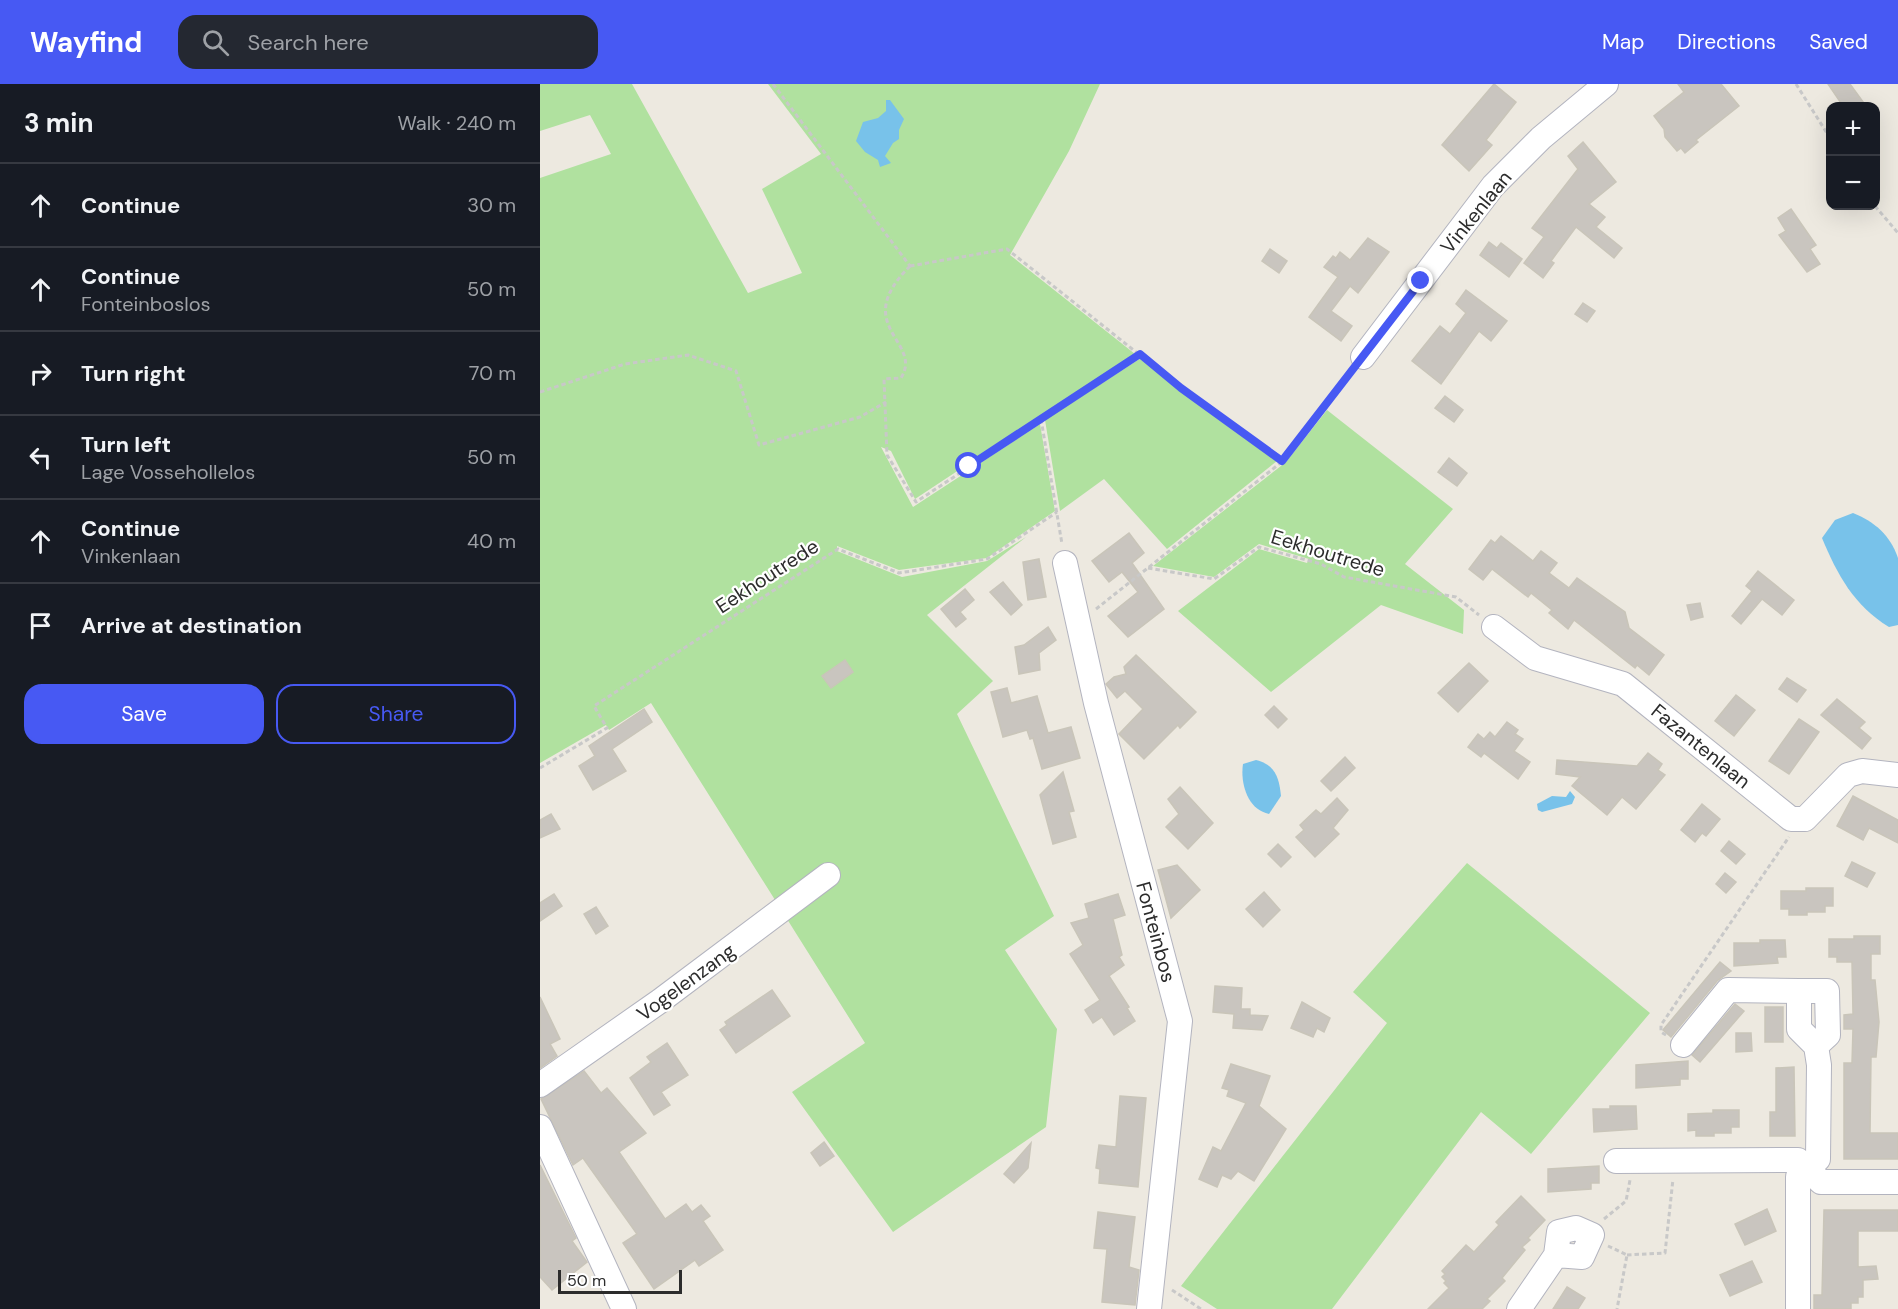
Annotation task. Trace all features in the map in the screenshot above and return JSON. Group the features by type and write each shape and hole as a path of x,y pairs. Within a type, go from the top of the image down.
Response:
{"street":[{"name":"Vinkenlaan","path":"1363,357 1493,186 1541,138 1606,84"},
{"name":"Fonteinbos","path":"1065,562 1077,624 1180,1021 1149,1309"},
{"name":"Fazantenlaan","path":"1494,627 1535,658 1623,684 1791,819 1801,819"},
{"path":"1801,819 1805,819 1848,776 1862,771 1898,775"},
{"name":"Vogelenzang","path":"540,1085 660,1002 828,874"},
{"path":"1683,1044 1728,990 1827,990 1828,1035 1816,1046 1819,1065 1818,1159 1798,1177 1798,1309"},
{"path":"540,1127 624,1309"},
{"path":"1624,1161 1798,1160 1821,1182 1898,1182"},
{"path":"1519,1309 1556,1255 1559,1232 1576,1228 1588,1238"}],"path":[{"path":"773,84 910,266"},
{"path":"1796,84 1826,132"},
{"path":"1878,210 1898,233"},
{"path":"1140,354 916,502 887,455 884,379 901,378 907,362 896,339 888,329 884,316 898,278 910,266 1007,249 1140,354 1181,388 1282,461"},
{"path":"540,392 626,364 688,355 736,371 759,445 860,417 886,402"},
{"path":"1077,624 1288,457 1363,357"},
{"path":"1041,419 1065,562"},
{"name":"Eekhoutrede","path":"540,768 607,728 594,706 838,549 899,573 987,559 1057,512"},
{"name":"Eekhoutrede","path":"1147,568 1214,579 1259,547 1321,564 1344,577 1456,597 1494,627"},
{"path":"1683,1044 1661,1032 1661,1025 1801,819"},
{"path":"1624,1161 1626,1201 1588,1238 1627,1255 1665,1253 1675,1160"},
{"path":"1617,1309 1627,1255"},
{"path":"1151,1277 1201,1309"}],"green space":[{"path":"540,84 632,84 748,293 802,273 762,189 821,154 768,84 1100,84 1069,151 1010,255 1135,354 915,499 891,451 881,447 913,507 1040,424 1055,511 987,558 899,570 837,546 837,551 902,577 987,561 1026,537 927,615 993,681 957,714 1054,916 1005,950 1057,1029 1046,1127 893,1232 792,1092 865,1043 651,703 609,730 606,725 540,763 540,178 611,154 590,115 540,131"},
{"path":"1141,358 1277,461 1167,549 1104,479 1060,511 1045,420"},
{"path":"1327,410 1453,509 1405,564 1464,610 1463,634 1381,605 1271,692 1178,611 1259,549 1307,563 1309,559 1259,544 1214,577 1153,566 1286,462"},
{"path":"1467,863 1650,1013 1531,1154 1481,1112 1332,1309 1217,1309 1181,1286 1387,1023 1353,992"}],"water":[{"path":"886,100 890,100 904,119 899,130 899,139 893,143 885,156 891,163 880,167 878,160 865,152 856,141 863,122 878,118 886,111"},
{"path":"1853,513 1881,530 1895,550 1898,558 1898,625 1889,627 1856,599 1834,564 1822,538 1835,520"},
{"path":"1256,760 1272,769 1279,783 1281,796 1269,814 1262,812 1251,802 1244,788 1243,764"},
{"path":"1570,791 1575,797 1572,804 1542,812 1538,810 1537,804 1552,796 1566,797"}],"building":[{"path":"1494,84 1516,102 1486,140 1492,145 1469,171 1442,145"},
{"path":"1678,84 1721,84 1739,106 1696,140 1698,142 1685,153 1681,148 1677,151 1665,137 1664,129 1654,116 1684,92"},
{"path":"1828,84 1850,84 1863,102 1840,102"},
{"path":"1583,142 1616,182 1589,204 1605,217 1596,227 1622,248 1614,258 1576,227 1551,261 1554,263 1543,278 1524,263 1544,237 1532,228 1578,169 1568,156"},
{"path":"1791,209 1816,245 1810,249 1820,264 1807,272 1779,235 1786,231 1778,218"},
{"path":"1368,238 1389,252 1358,293 1350,286 1331,311 1352,326 1341,341 1309,317 1338,277 1324,267 1333,256 1336,258 1340,252 1350,260"},
{"path":"1489,242 1497,248 1501,243 1522,259 1509,277 1480,255"},
{"path":"1270,249 1287,261 1279,273 1262,261"},
{"path":"1466,290 1507,321 1491,341 1479,331 1441,384 1412,361 1440,326 1450,334 1466,313 1456,304"},
{"path":"1583,303 1595,311 1587,322 1575,314"},
{"path":"1445,396 1463,410 1454,422 1435,408"},
{"path":"1449,458 1467,473 1457,486 1438,472"},
{"path":"1129,533 1144,553 1132,563 1164,609 1128,637 1108,616 1138,592 1122,572 1109,582 1092,561"},
{"path":"1501,536 1533,561 1541,551 1557,563 1549,573 1569,588 1577,578 1625,612 1629,628 1664,655 1649,675 1637,665 1635,668 1574,620 1568,629 1549,613 1552,610 1531,593 1528,597 1492,569 1483,580 1469,569 1491,540 1495,543"},
{"path":"1039,559 1046,597 1028,600 1023,562"},
{"path":"1758,571 1794,600 1782,615 1762,599 1741,624 1732,616 1752,591 1746,586"},
{"path":"1003,582 1022,605 1011,615 990,592"},
{"path":"965,589 974,600 960,612 966,619 956,627 941,609"},
{"path":"1700,603 1703,617 1691,620 1687,605"},
{"path":"1048,627 1056,640 1039,653 1040,670 1019,674 1015,647 1024,645"},
{"path":"1136,655 1196,712 1180,728 1178,725 1144,759 1119,734 1143,709 1125,691 1117,698 1106,684 1114,677 1126,674 1124,667"},
{"path":"845,660 853,672 831,688 822,676"},
{"path":"1469,663 1488,681 1458,712 1438,693"},
{"path":"1787,678 1806,690 1797,702 1779,689"},
{"path":"1007,688 1011,703 1037,696 1048,733 1071,727 1080,758 1042,769 1033,738 1030,739 1027,730 1003,737 991,692"},
{"path":"1736,695 1755,710 1734,736 1715,721"},
{"path":"1837,699 1865,722 1859,728 1871,738 1862,749 1821,715"},
{"path":"1274,706 1287,719 1278,728 1265,715"},
{"path":"644,709 652,722 612,749 626,771 593,790 579,766 595,756 589,746"},
{"path":"1799,719 1819,732 1789,774 1769,761"},
{"path":"1507,722 1518,730 1515,734 1523,739 1514,751 1530,762 1518,779 1484,753 1481,757 1468,747 1478,734 1484,739 1490,732 1495,737"},
{"path":"1648,753 1662,764 1658,770 1665,775 1636,809 1622,797 1607,815 1572,786 1580,777 1556,774 1557,760 1637,766"},
{"path":"1345,757 1355,768 1331,791 1321,781"},
{"path":"1063,772 1074,811 1069,812 1076,837 1053,844 1040,795"},
{"path":"1180,787 1213,823 1188,849 1166,827 1179,814 1168,799"},
{"path":"1853,796 1898,820 1898,843 1869,828 1863,840 1837,826"},
{"path":"1337,798 1348,810 1333,828 1339,834 1315,857 1296,837 1304,830 1300,825 1316,810 1321,814"},
{"path":"1702,804 1720,819 1706,836 1702,833 1695,842 1681,830"},
{"path":"551,814 560,829 540,838 540,820"},
{"path":"1729,841 1745,854 1736,864 1721,851"},
{"path":"1278,844 1291,857 1281,867 1268,854"},
{"path":"1852,862 1875,873 1867,887 1845,876"},
{"path":"1177,865 1200,890 1171,918 1158,870"},
{"path":"1725,873 1736,882 1726,893 1716,884"},
{"path":"1806,888 1833,888 1833,906 1825,906 1825,912 1807,912 1807,915 1789,915 1789,909 1781,909 1781,891 1806,891"},
{"path":"1264,892 1280,910 1263,927 1246,909"},
{"path":"554,894 562,906 540,921 540,903"},
{"path":"1118,894 1125,915 1113,919 1122,955 1119,957 1124,965 1109,976 1129,1007 1127,1008 1135,1021 1114,1035 1102,1017 1093,1023 1085,1010 1100,1000 1070,954 1083,945 1071,923 1089,918 1085,904"},
{"path":"596,907 608,926 596,934 584,914"},
{"path":"1854,936 1880,936 1880,954 1871,954 1871,980 1875,980 1879,1022 1876,1057 1871,1057 1870,1133 1898,1133 1898,1159 1844,1159 1844,1063 1852,1063 1853,1029 1844,1029 1844,1015 1853,1014 1852,962 1837,962 1837,957 1829,957 1829,939 1854,939"},
{"path":"1760,940 1785,940 1786,957 1777,957 1778,963 1734,966 1734,943 1760,943"},
{"path":"1720,962 1731,971 1717,981 1671,1037 1663,1030"},
{"path":"1215,986 1242,988 1241,1009 1250,1009 1250,1015 1268,1016 1262,1030 1233,1028 1234,1014 1213,1012"},
{"path":"772,990 790,1016 736,1053 720,1030 727,1025 725,1022"},
{"path":"540,997 560,1039 550,1044 557,1056 540,1068"},
{"path":"1302,1002 1330,1018 1324,1032 1317,1028 1313,1037 1291,1028"},
{"path":"1735,1004 1744,1011 1700,1062 1692,1055"},
{"path":"1765,1007 1783,1007 1783,1042 1765,1042"},
{"path":"1736,1033 1751,1033 1752,1051 1736,1052"},
{"path":"667,1043 688,1075 661,1092 670,1105 654,1115 630,1078 651,1062 647,1057"},
{"path":"1688,1061 1688,1079 1680,1079 1680,1085 1636,1088 1636,1065"},
{"path":"1231,1064 1270,1076 1259,1106 1286,1129 1254,1181 1238,1171 1231,1179 1222,1175 1217,1187 1199,1179 1213,1147 1221,1151 1246,1103 1227,1096 1229,1090 1222,1088"},
{"path":"1794,1067 1795,1136 1770,1136 1770,1112 1776,1112 1776,1068"},
{"path":"584,1071 601,1093 607,1088 646,1133 619,1152 665,1219 686,1204 692,1212 701,1205 710,1216 703,1221 723,1250 699,1266 695,1260 654,1289 623,1243 637,1234 583,1158 573,1165 541,1099"},
{"path":"1120,1096 1146,1098 1138,1187 1099,1183 1100,1169 1096,1168 1099,1145 1116,1147"},
{"path":"1610,1106 1636,1106 1637,1129 1594,1132 1593,1109 1610,1109"},
{"path":"1713,1110 1739,1110 1739,1127 1731,1127 1731,1133 1714,1133 1714,1136 1696,1136 1696,1130 1688,1131 1688,1114 1713,1113"},
{"path":"824,1142 834,1156 820,1166 811,1153"},
{"path":"1031,1143 1028,1168 1014,1183 1004,1174"},
{"path":"540,1165 576,1238 572,1241 587,1262 552,1290 540,1277"},
{"path":"1599,1166 1599,1183 1591,1183 1591,1189 1548,1192 1548,1169"},
{"path":"1521,1196 1545,1220 1528,1238 1530,1240 1522,1247 1525,1250 1502,1278 1505,1281 1487,1299 1490,1301 1482,1309 1428,1309 1449,1288 1444,1283 1446,1281 1442,1277 1445,1274 1442,1271 1466,1245 1474,1252 1499,1225 1496,1222"},
{"path":"1767,1209 1776,1231 1745,1245 1735,1224"},
{"path":"1824,1210 1898,1210 1898,1231 1858,1231 1858,1267 1876,1266 1878,1279 1863,1280 1863,1297 1858,1297 1858,1303 1851,1303 1851,1309 1814,1309 1814,1295 1822,1295"},
{"path":"1098,1212 1135,1217 1129,1267 1139,1270 1135,1305 1102,1302 1107,1249 1094,1248"},
{"path":"1752,1261 1762,1282 1730,1296 1720,1275"},
{"path":"1567,1287 1585,1298 1578,1309 1553,1309"}],"route":[{"path":"969,466 1140,354 1181,388 1282,461 1288,457 1421,281"}]}
